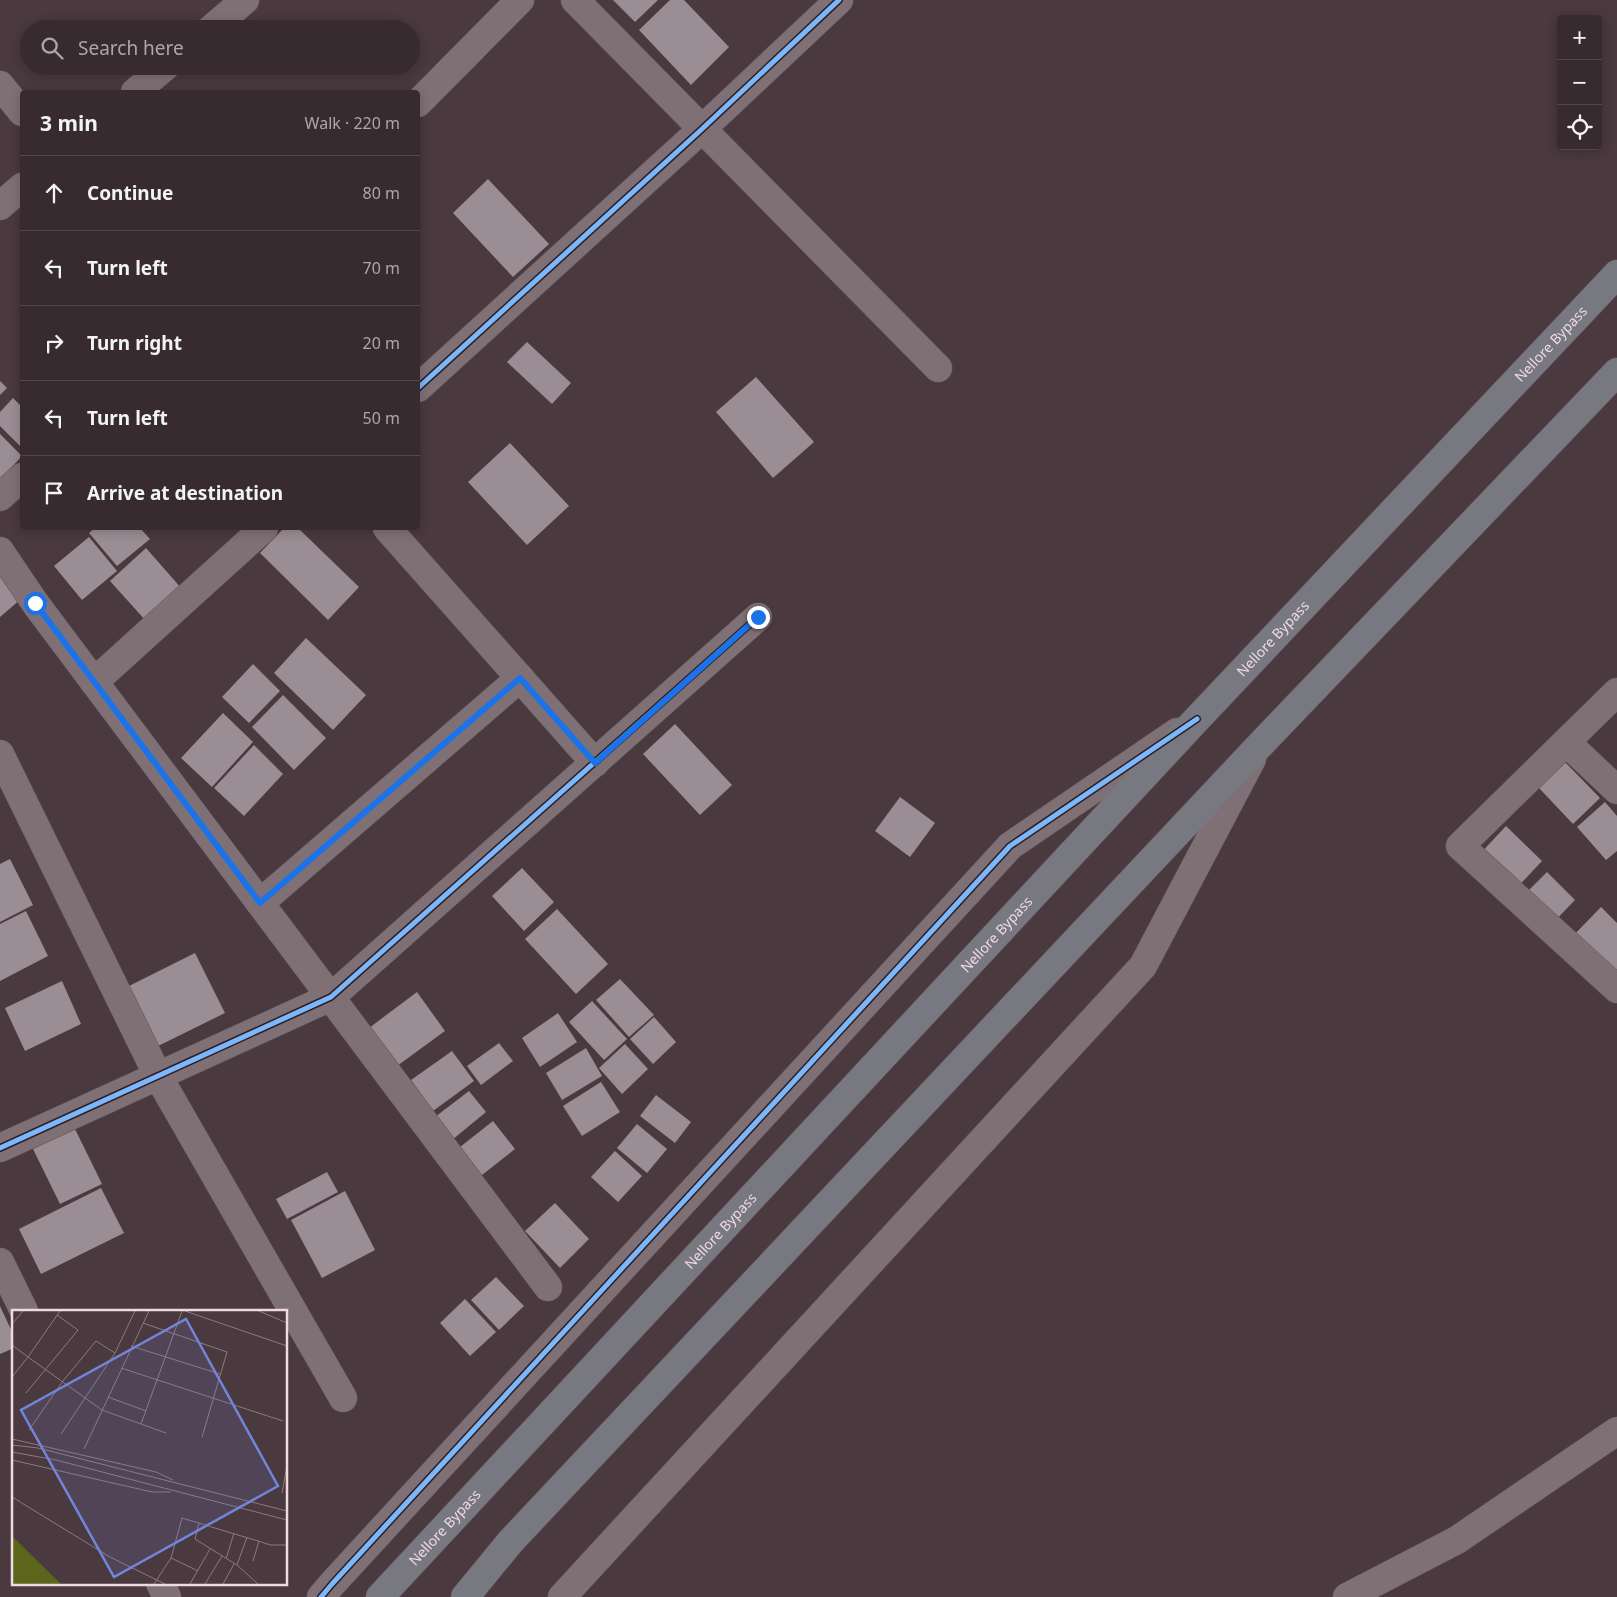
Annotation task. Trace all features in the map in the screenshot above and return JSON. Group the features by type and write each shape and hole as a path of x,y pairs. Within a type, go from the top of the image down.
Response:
{"highway":[{"name":"Nellore Bypass","path":"380,1597 1197,718 1617,274"},
{"path":"465,1597 511,1540 1260,745 1617,372"}],"street":[{"path":"221,20 245,0"},
{"path":"420,101 520,0"},
{"path":"575,0 938,368"},
{"path":"420,386 702,129 839,0"},
{"path":"137,90 155,75"},
{"path":"0,86 20,110"},
{"path":"0,206 20,189"},
{"path":"0,497 20,479"},
{"path":"94,682 262,530"},
{"path":"389,530 595,763"},
{"path":"0,551 35,603 548,1287"},
{"path":"0,1148 331,998 758,617"},
{"path":"260,903 520,678"},
{"path":"1617,692 1460,846 1617,989"},
{"path":"322,1597 345,1569 1010,846 1197,718"},
{"path":"1566,742 1617,790"},
{"path":"562,1597 1143,966 1260,745"},
{"path":"0,754 158,1076 343,1398"},
{"path":"0,1262 24,1310"},
{"path":"1347,1597 1457,1540 1617,1430"},
{"path":"160,1584 167,1597"}],"building":[{"path":"613,0 658,0 635,22"},
{"path":"670,0 684,0 729,47 691,85 639,30"},
{"path":"488,179 549,244 513,277 453,213"},
{"path":"527,342 571,383 552,404 507,362"},
{"path":"756,377 814,442 773,478 716,412"},
{"path":"0,381 7,388 0,395"},
{"path":"13,398 20,405 20,446 0,426 0,412"},
{"path":"0,434 20,454 20,458 0,480"},
{"path":"510,443 569,506 527,545 468,482"},
{"path":"93,530 142,530 150,539 117,566 89,533"},
{"path":"282,530 300,530 359,587 328,620 260,553"},
{"path":"89,537 117,571 82,600 54,566"},
{"path":"146,548 182,589 146,621 110,581"},
{"path":"0,574 21,599 0,617"},
{"path":"306,638 366,695 333,730 274,673"},
{"path":"253,664 280,691 249,723 222,697"},
{"path":"283,695 326,738 294,770 252,727"},
{"path":"223,713 253,742 212,787 181,758"},
{"path":"675,724 732,785 700,815 643,754"},
{"path":"254,745 283,774 244,816 214,788"},
{"path":"1564,761 1600,798 1573,824 1538,787"},
{"path":"900,797 935,823 910,857 875,831"},
{"path":"1605,802 1617,816 1617,851 1606,860 1577,827"},
{"path":"1506,826 1542,861 1513,892 1477,857"},
{"path":"10,859 33,905 0,922 0,864"},
{"path":"522,868 554,902 524,931 492,896"},
{"path":"1547,872 1575,900 1548,928 1519,900"},
{"path":"1601,907 1617,923 1617,974 1568,941"},
{"path":"557,909 608,964 576,994 525,939"},
{"path":"26,911 48,956 0,981 0,924"},
{"path":"195,953 225,1013 150,1050 121,990"},
{"path":"620,979 654,1015 629,1037 596,1000"},
{"path":"62,981 81,1024 25,1051 5,1008"},
{"path":"417,992 445,1031 397,1066 369,1028"},
{"path":"592,1001 627,1039 604,1060 569,1022"},
{"path":"558,1013 577,1042 540,1067 522,1038"},
{"path":"654,1017 676,1042 653,1064 630,1039"},
{"path":"499,1043 513,1061 481,1085 467,1066"},
{"path":"625,1044 648,1069 622,1094 599,1068"},
{"path":"586,1048 602,1076 562,1100 546,1073"},
{"path":"452,1051 474,1081 433,1111 411,1080"},
{"path":"601,1082 620,1112 582,1136 563,1106"},
{"path":"469,1091 486,1112 452,1140 435,1117"},
{"path":"656,1095 691,1122 675,1143 640,1116"},
{"path":"493,1121 515,1149 482,1175 460,1147"},
{"path":"637,1124 667,1149 647,1173 617,1148"},
{"path":"75,1129 102,1184 60,1204 33,1149"},
{"path":"615,1151 642,1176 618,1202 591,1177"},
{"path":"327,1172 338,1192 287,1219 276,1199"},
{"path":"101,1188 124,1233 41,1274 19,1229"},
{"path":"345,1191 375,1250 322,1278 291,1220"},
{"path":"555,1203 589,1239 560,1268 525,1231"},
{"path":"496,1277 524,1306 499,1330 471,1300"},
{"path":"465,1299 496,1332 470,1356 440,1323"},
{"path":"0,1306 12,1332 12,1349 0,1354"}],"cycle path":[{"path":"420,386 702,129 839,0"},
{"path":"0,1148 331,997 758,617"},
{"path":"321,1597 1010,846 1197,719"}],"route":[{"path":"35,603 260,903 520,678 595,763 758,617"}]}
